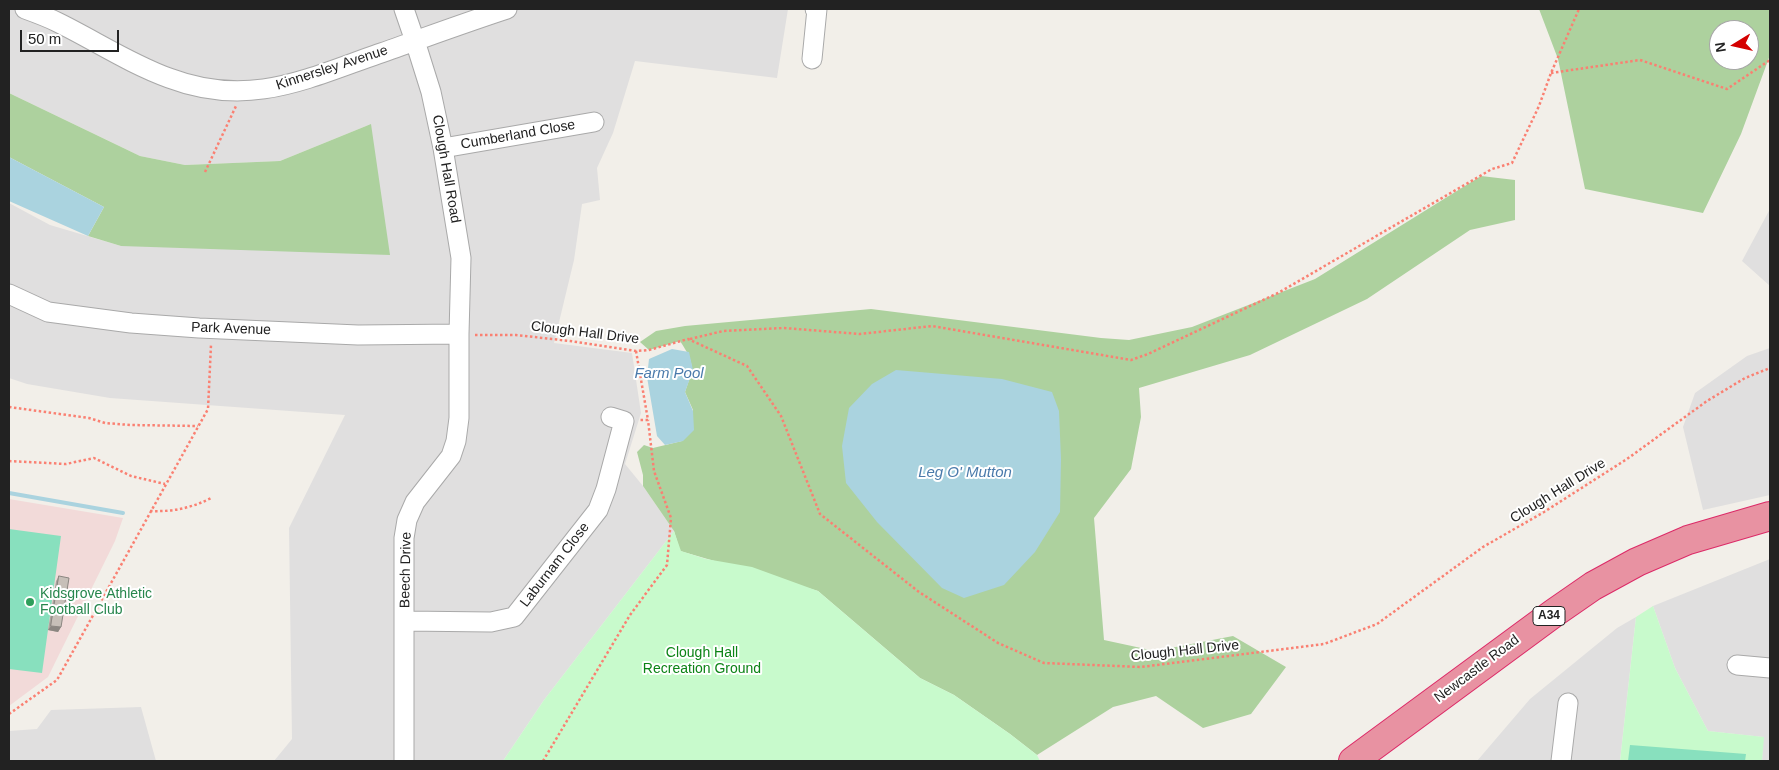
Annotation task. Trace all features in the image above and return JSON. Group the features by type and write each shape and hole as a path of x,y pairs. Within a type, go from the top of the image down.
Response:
{"highway":[{"name":"Newcastle Road","path":"1353,761 1593,586 1637,562 1688,540 1770,516"}],"street":[{"name":"Kinnersley Avenue","path":"25,9 56,21 169,78 200,87 243,92 293,84 507,9"},
{"name":"Clough Hall Road","path":"404,9 416,41 431,92 443,148 460,258 459,334"},
{"path":"812,59 817,9 815,9"},
{"name":"Cumberland Close","path":"443,148 594,122"},
{"name":"Park Avenue","path":"9,294 48,312 130,323 358,335 459,334"},
{"name":"Beech Drive","path":"404,761 404,538 407,520 416,502 450,456 456,441 459,418 459,334"},
{"name":"Laburnam Close","path":"405,621 491,622 514,617 598,510 606,489 617,419"},
{"path":"1737,665 1770,668"},
{"path":"1561,761 1568,703"}],"path":[{"path":"688,339 723,331 740,330 784,328 860,334 932,326 1131,360 1148,354 1278,293 1492,169 1512,163 1540,106 1551,73 1579,9"},
{"path":"1551,73 1640,60 1727,88 1770,60"},
{"path":"205,172 243,92"},
{"path":"9,714 56,680 208,409 212,328"},
{"name":"Clough Hall Drive","path":"459,334 516,335 636,351 649,350 688,339 747,366 781,416 820,514 919,592 998,643 1044,663 1141,668 1324,644 1377,624 1483,547 1544,512 1627,459 1655,437 1715,396 1745,378 1770,368"},
{"path":"543,761 630,615 667,565 671,518 654,471 648,420 636,351"},
{"path":"9,407 89,418 105,423 198,426"},
{"path":"617,419 648,420"},
{"path":"9,461 66,464 94,458 131,476 165,484"},
{"path":"150,511 169,512 200,504 211,498"}],"shaded area":[{"path":"9,9 788,9 777,78 635,61 613,133 597,168 600,200 582,204 574,260 554,343 632,353 641,413 625,464 643,486 674,531 544,700 503,761 274,761 292,739 289,528 345,415 110,398 27,384 9,378 9,203 50,225 121,246 371,124 280,161 185,165 140,156 9,93"},
{"path":"1770,209 1770,286 1742,261"},
{"path":"1770,348 1770,495 1703,510 1683,427 1695,393 1747,356"},
{"path":"9,499 123,518 115,541 48,677 9,706"},
{"path":"1770,559 1770,761 1762,761 1763,737 1708,731 1675,668 1653,606"},
{"path":"1636,617 1620,761 1477,761 1530,699 1617,628"},
{"path":"141,707 156,761 9,761 9,731 37,729 51,710"}],"green space":[{"path":"1539,9 1770,9 1770,55 1741,134 1703,213 1585,189 1558,59"},
{"path":"9,93 140,156 185,165 280,161 371,124 390,255 121,246 88,236 104,207 9,157"},
{"path":"1481,176 1515,180 1515,220 1470,230 1367,299 1250,355 1139,388 1141,417 1131,469 1094,518 1104,640 1155,651 1233,636 1286,667 1251,714 1203,728 1156,696 1113,707 1037,755 954,695 920,678 818,591 680,551 674,531 643,486 643,475 637,452 644,445 653,448 682,441 693,410 685,392 692,366 680,341 649,350 640,342 656,331 685,326 871,309 1129,340 1192,327 1315,279"},
{"name":"Kidsgrove Athletic Football Club","path":"9,529 61,536 42,673 9,669"},
{"name":"Clough Hall Recreation Ground","path":"674,531 681,551 706,559 752,567 818,591 920,678 954,695 1010,734 1037,755 1040,761 503,761 544,700"},
{"path":"1653,606 1675,668 1708,731 1764,737 1762,761 1620,761 1636,617"},
{"path":"1630,745 1746,754 1745,761 1628,761"}],"water":[{"path":"9,157 104,207 88,236 9,201"},
{"name":"Farm Pool","path":"672,349 689,352 693,370 685,392 693,411 694,430 683,441 665,445 657,436 647,377 649,359"},
{"name":"Leg O' Mutton","path":"896,370 1002,379 1052,392 1059,411 1061,459 1060,512 1035,552 1004,585 964,598 942,588 877,522 846,483 842,446 849,408 872,384"}],"building":[{"path":"59,576 69,578 61,627 51,626"}],"waterway":[{"path":"9,493 123,513"}],"place":[{"name":"Kidsgrove Athletic Football Club","path":"30,602"}]}
